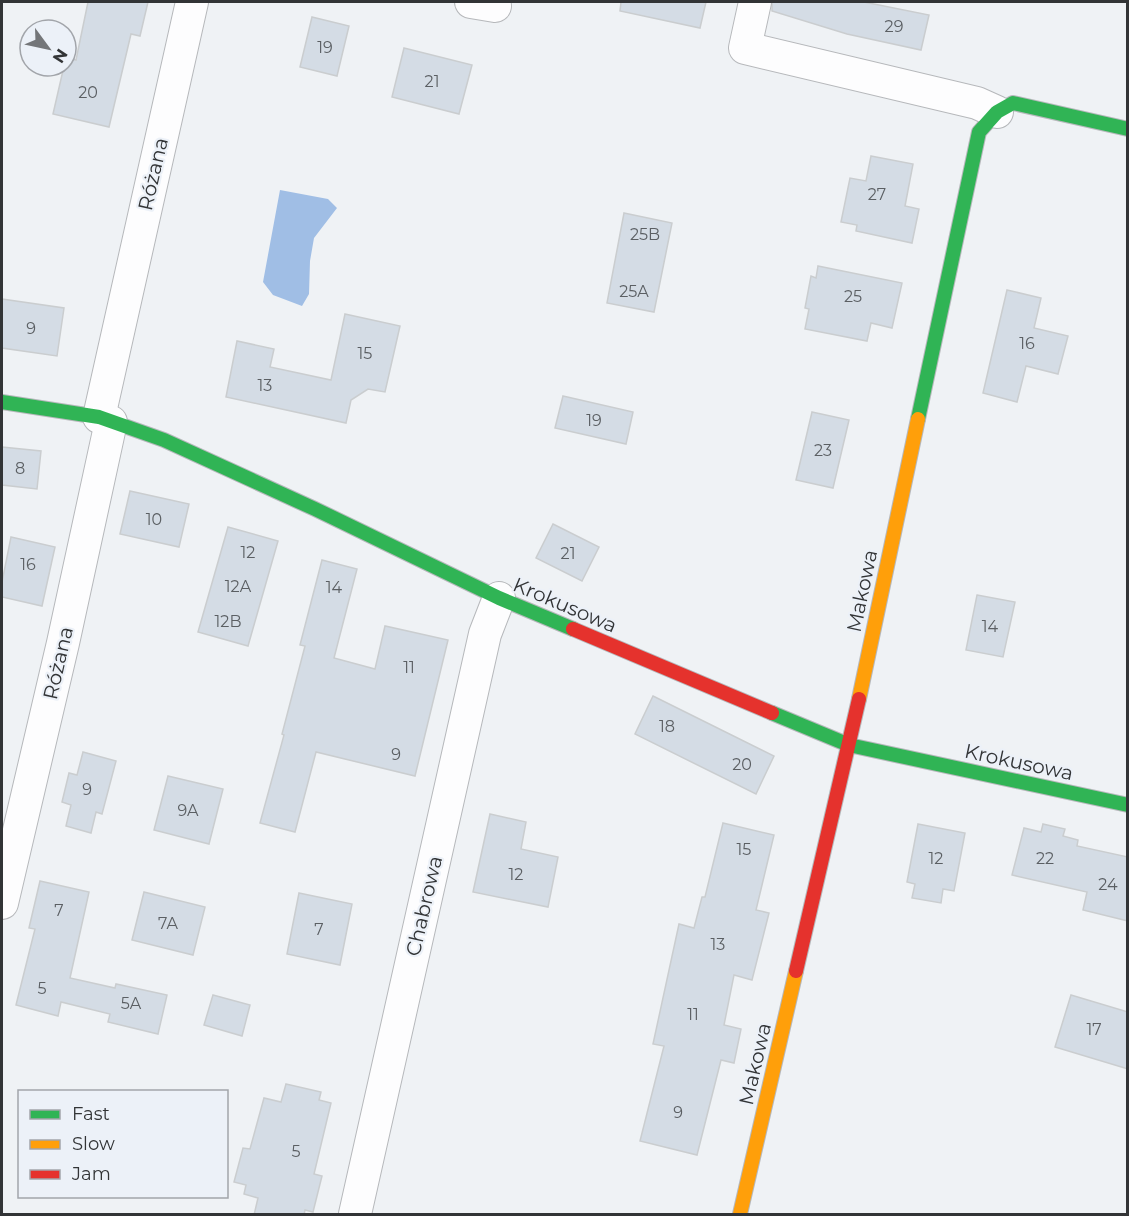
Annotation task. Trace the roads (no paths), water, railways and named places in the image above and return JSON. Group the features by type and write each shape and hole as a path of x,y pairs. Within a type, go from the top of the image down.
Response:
{"street":[{"name":"Różana","path":"2,903 63,643 105,420 192,2"},
{"path":"755,2 745,48 977,103 997,112 1013,103 1128,129"},
{"name":"Makowa","path":"740,1215 849,745 979,132 997,112"},
{"name":"Krokusowa","path":"2,402 105,420 164,440 315,509 499,598 849,745 1128,805"},
{"name":"Chabrowa","path":"355,1215 485,634 499,598"}],"water":[{"path":"280,190 328,199 337,208 314,238 310,261 309,294 302,306 273,295 263,282"}]}
